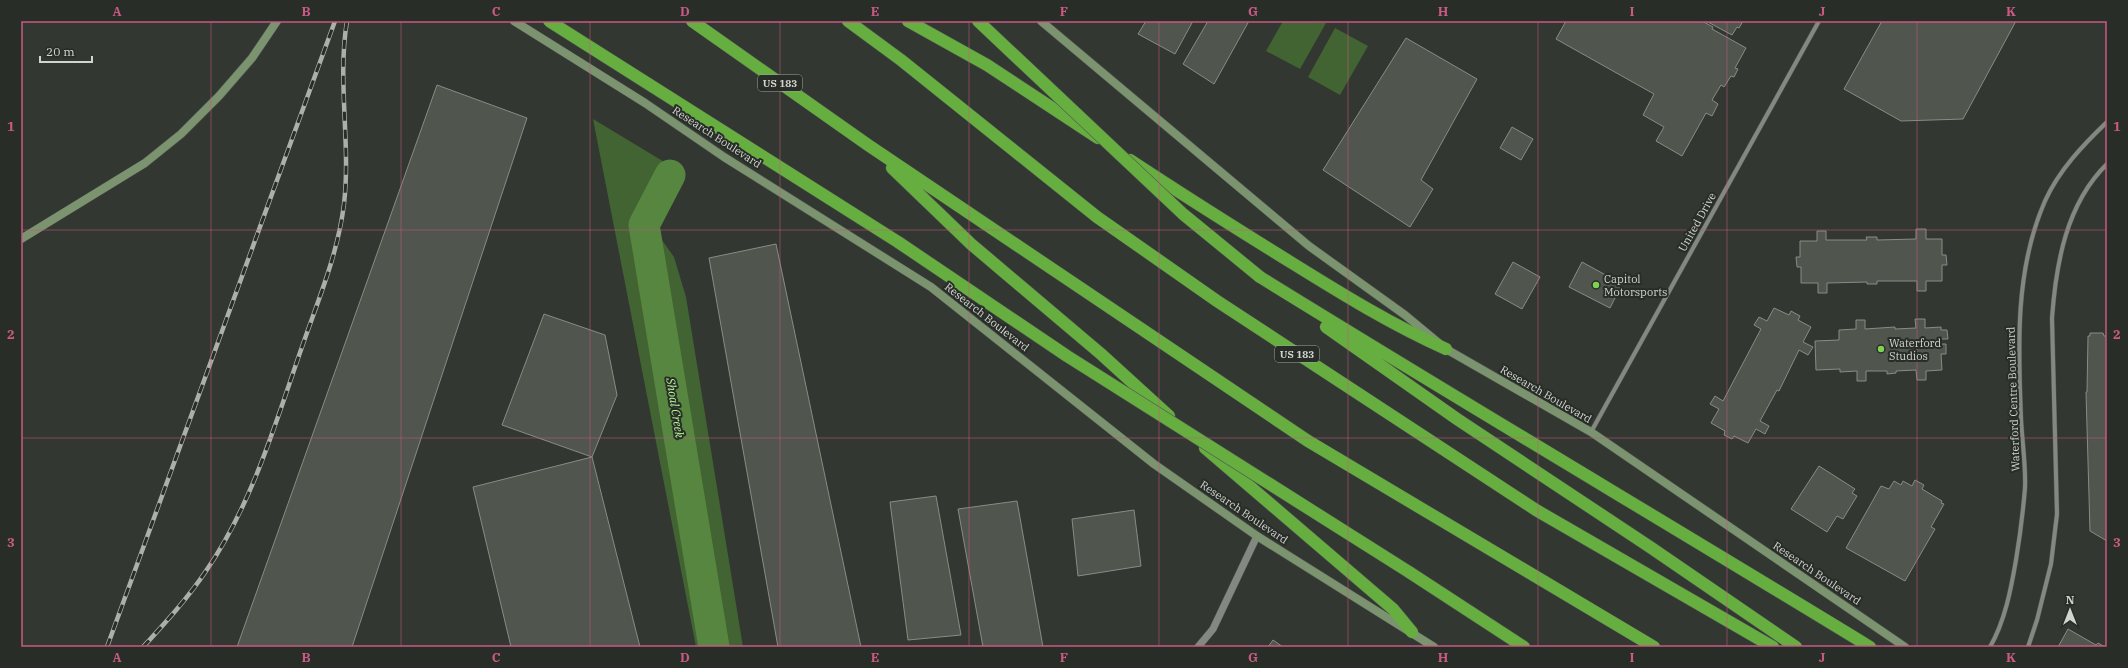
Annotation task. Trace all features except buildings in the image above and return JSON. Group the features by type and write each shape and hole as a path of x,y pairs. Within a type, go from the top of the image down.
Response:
{"highway":[{"path":"549,21 898,242 1074,361 1409,572 1524,647"},
{"name":"US 183","path":"692,21 868,145 1308,441 1654,647"},
{"name":"US 183","path":"848,21 901,60 1097,216 1217,301 1536,510 1773,647"},
{"path":"908,21 987,65 1196,204 1335,290 1415,335 1446,349"},
{"path":"978,21 1182,214 1305,312 1457,419 1650,547 1796,647"},
{"path":"868,145 971,244 1101,354 1141,392 1393,609 1412,632"},
{"path":"1260,277 1455,398 1618,493 1870,647"}],"main road":[{"path":"21,239 145,163 181,134 219,96 252,58 277,21"},
{"name":"Research Boulevard","path":"514,21 645,103 724,157 931,287 1122,440 1257,536 1434,647"},
{"name":"Research Boulevard","path":"1041,21 1309,246 1405,315 1446,349 1591,432 1905,647"}],"street":[{"name":"United Drive","path":"1591,432 1819,21"},
{"name":"Waterford Centre Boulevard","path":"1990,647 2005,612 2021,531 2025,487 2019,336 2021,293 2030,245 2046,200 2064,169 2087,142 2107,122"},
{"path":"2028,647 2037,620 2051,564 2057,514 2052,318 2053,299 2060,254 2068,228 2082,196 2107,164"},
{"path":"1198,647 1213,629 1257,536"}],"green space":[{"path":"1283,21 1326,23 1300,69 1266,51"},
{"path":"1335,28 1368,46 1340,95 1308,77"},
{"path":"593,119 681,172 656,212 654,229 674,257 686,297 743,647 696,647"}],"waterway":[{"name":"Shoal Creek","path":"670,175 644,225 714,647"}],"railway":[{"path":"107,647 335,21"},
{"path":"143,647 192,591 223,545 237,518 273,432 333,258 341,222 346,181 343,66 347,21"}],"place":[{"name":"Capitol Motorsports","path":"1596,285"},
{"name":"Waterford Studios","path":"1881,349"}]}
